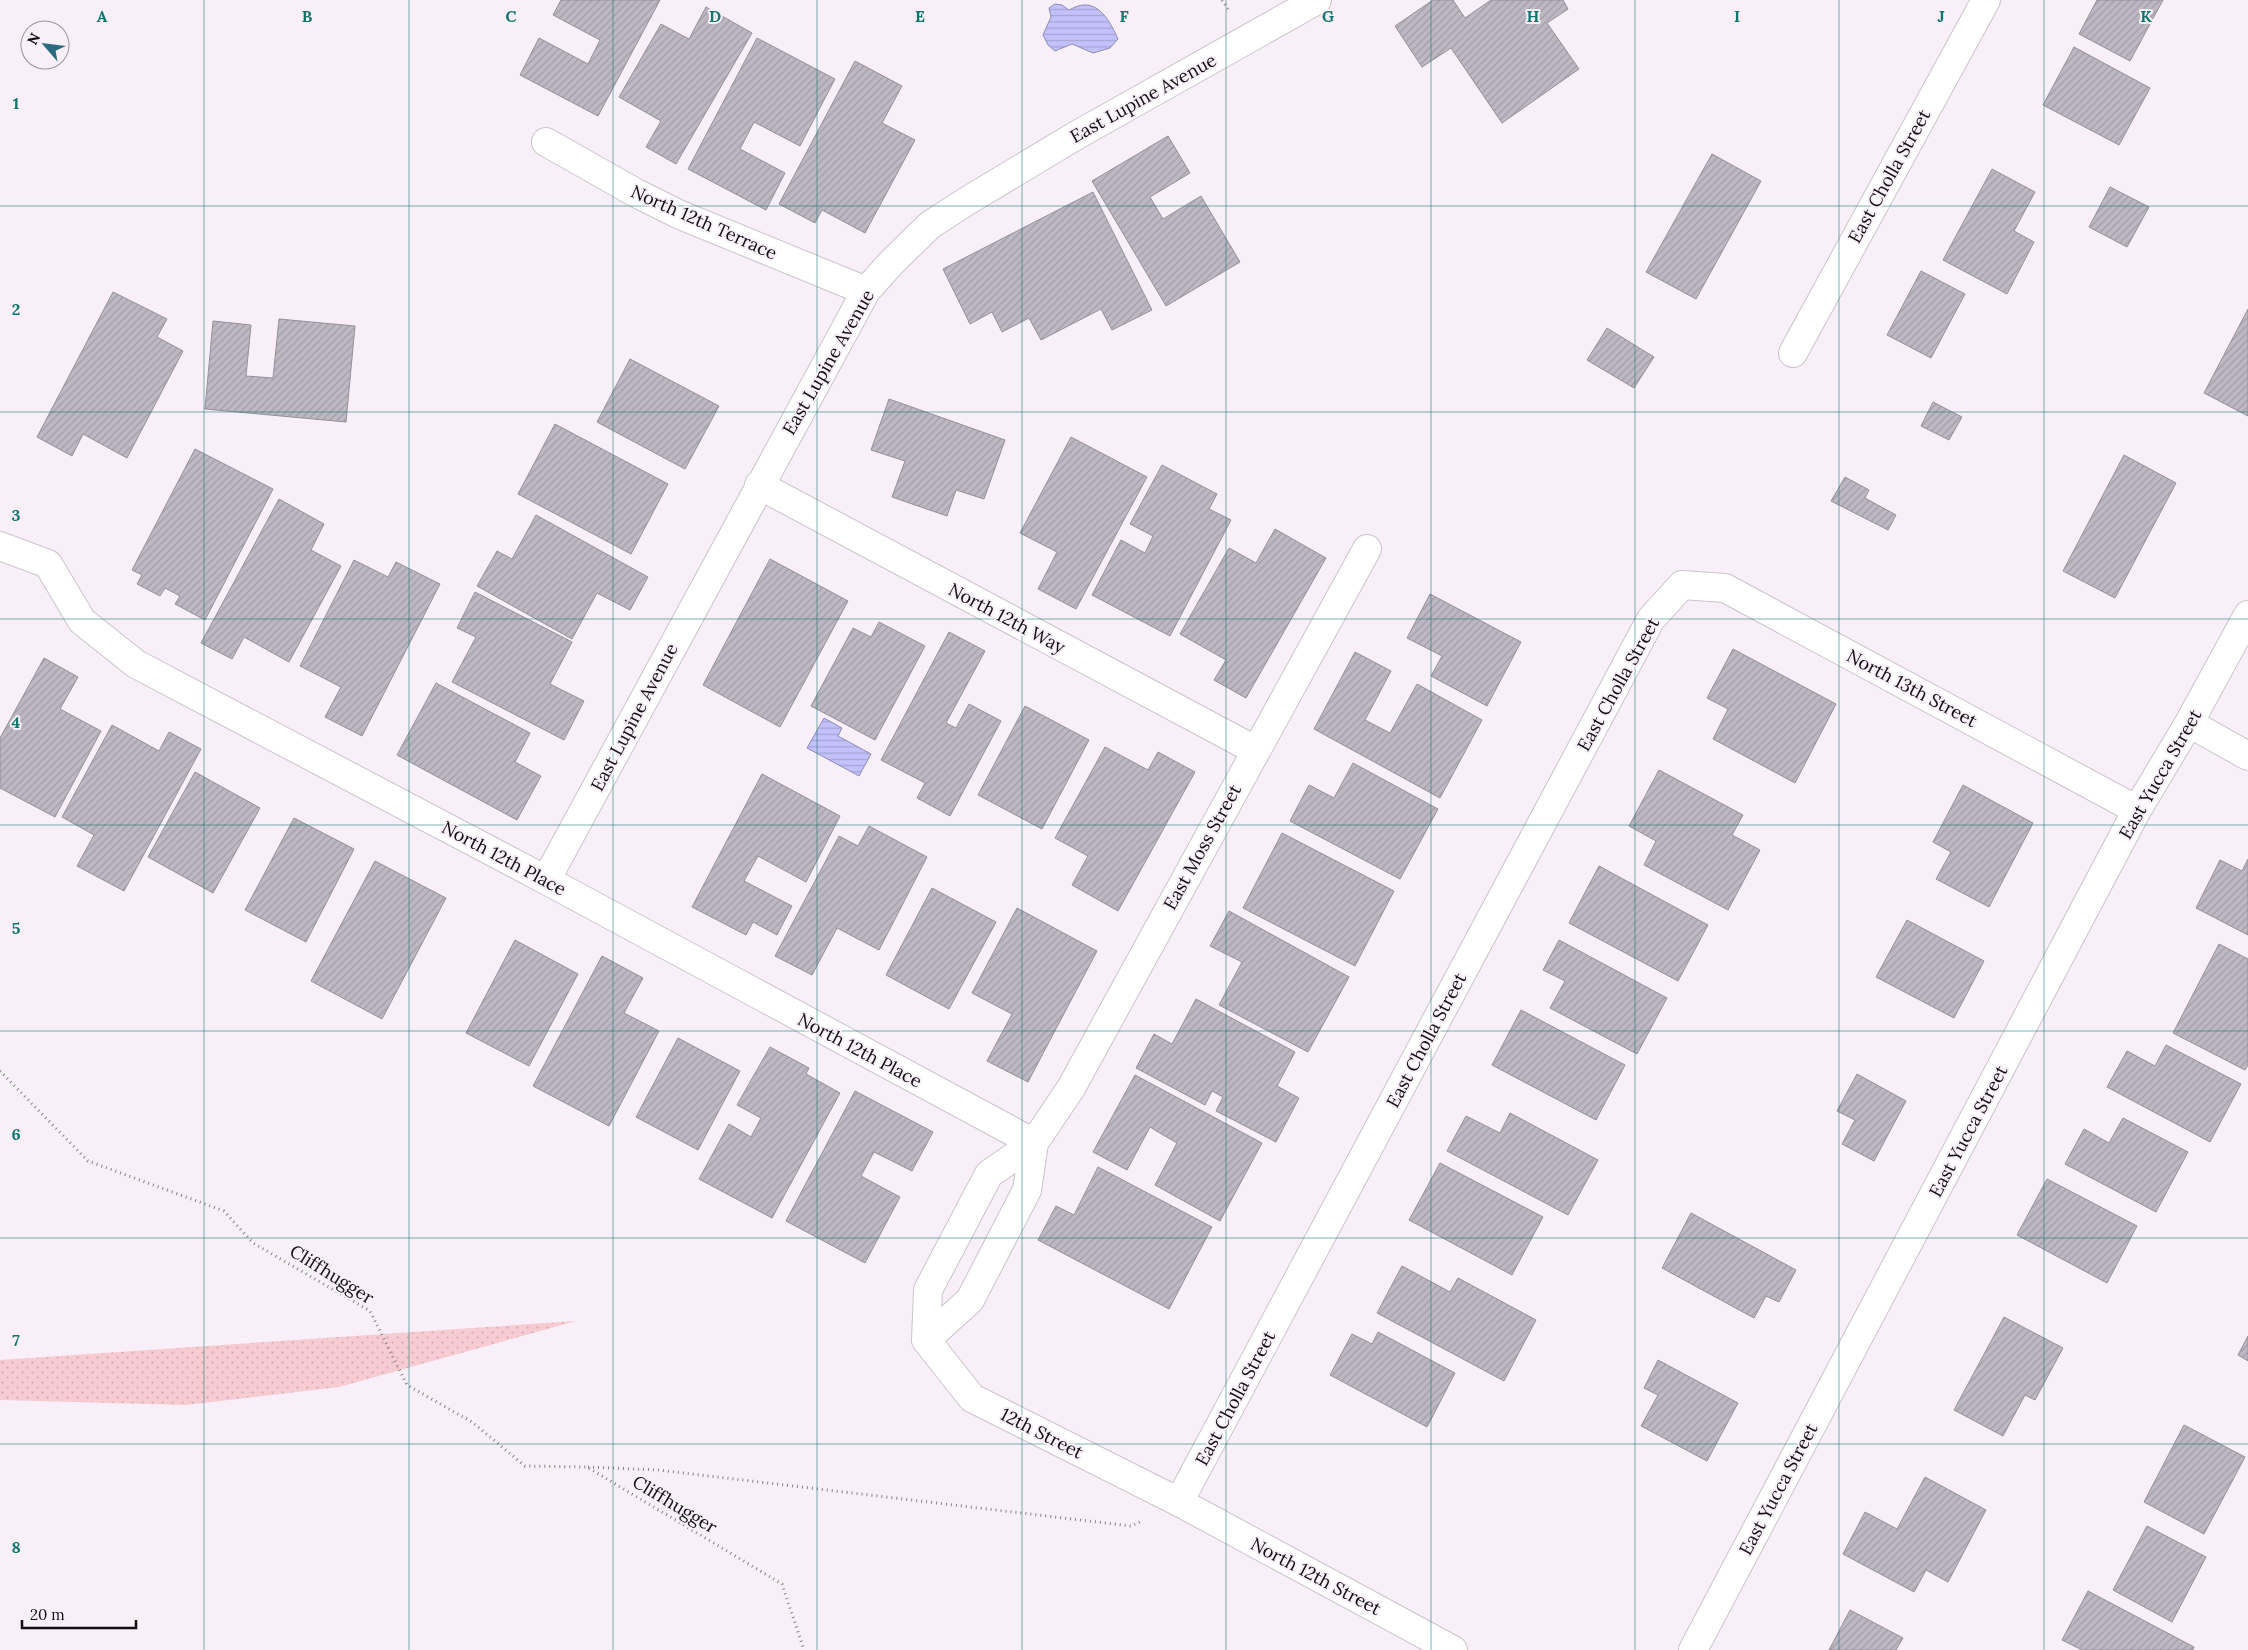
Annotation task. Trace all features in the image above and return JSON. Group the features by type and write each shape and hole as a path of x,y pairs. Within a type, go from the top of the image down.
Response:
{"street":[{"name":"East Lupine Avenue","path":"546,880 866,291 892,262 930,225 967,201 1077,135 1317,0"},
{"name":"East Cholla Street","path":"1793,352 1986,0"},
{"name":"North 12th Terrace","path":"546,142 636,193 678,214 866,291"},
{"name":"North 12th Way","path":"759,485 1255,750"},
{"name":"North 12th Place","path":"0,546 48,564 82,621 136,664 546,880 1034,1143"},
{"name":"East Moss Street","path":"926,1340 928,1290 989,1174 1034,1143 1071,1088 1367,549"},
{"name":"East Cholla Street","path":"1179,1502 1651,619 1682,585"},
{"name":"North 13th Street","path":"1682,585 1725,588 2137,810"},
{"name":"East Yucca Street","path":"1693,1650 2137,810 2189,724 2248,615"},
{"path":"2189,724 2248,756"},
{"name":"East Moss Street","path":"926,1340 970,1300 1027,1190 1034,1143"},
{"name":"12th Street","path":"926,1340 972,1398 1179,1502"},
{"name":"North 12th Street","path":"1179,1502 1453,1650"}],"path":[{"name":"Cliffhugger","path":"0,1071 88,1161 224,1211 253,1242 370,1311 407,1385 472,1422 525,1466 587,1467 782,1584 804,1650"},
{"path":"587,1467 658,1470 1132,1526 1179,1502"}],"shaded area":[{"path":"576,1321 339,1387 186,1405 0,1400 0,1360"}],"water":[{"path":"1055,4 1062,5 1069,10 1082,5 1096,8 1106,17 1118,39 1110,48 1093,53 1072,44 1055,51 1048,45 1043,35 1051,17 1049,8"},
{"path":"824,718 842,728 838,736 871,754 859,776 807,748"}],"building":[{"path":"561,0 660,0 598,116 520,75 539,38 588,64 600,40 553,15"},
{"path":"1433,0 1453,0 1465,18 1491,0 1563,0 1568,9 1547,23 1579,69 1502,123 1451,48 1422,67 1395,26"},
{"path":"2097,0 2163,0 2130,61 2079,34"},
{"path":"706,7 752,33 676,164 646,147 661,121 619,97 661,24 689,39"},
{"path":"757,38 835,79 800,146 754,122 740,149 785,173 766,210 688,169"},
{"path":"2074,47 2150,88 2119,145 2043,105"},
{"path":"855,61 902,86 882,123 915,140 865,233 822,210 815,223 779,204"},
{"path":"1168,136 1190,173 1150,197 1163,219 1201,196 1240,262 1166,306 1092,181"},
{"path":"1712,154 1761,181 1696,299 1646,272"},
{"path":"1992,169 2035,192 2014,231 2034,242 2007,294 1943,260"},
{"path":"2110,187 2149,207 2127,247 2089,227"},
{"path":"1093,192 1152,310 1112,330 1101,309 1041,340 1029,318 1002,332 992,312 970,324 943,269"},
{"path":"1921,271 1965,294 1931,358 1887,335"},
{"path":"113,292 167,319 157,337 183,351 127,458 83,434 72,456 37,437"},
{"path":"2248,309 2248,416 2204,393"},
{"path":"279,319 355,326 346,422 205,409 213,321 251,325 246,376 273,378"},
{"path":"1607,328 1654,357 1634,388 1587,360"},
{"path":"630,359 719,406 685,469 597,422"},
{"path":"889,399 1005,440 984,499 956,490 947,516 892,497 905,461 871,450"},
{"path":"1933,402 1962,417 1949,440 1921,426"},
{"path":"555,424 668,484 631,554 518,494"},
{"path":"1071,437 1147,477 1076,609 1038,589 1057,552 1020,533"},
{"path":"195,449 273,489 205,620 175,604 180,596 165,588 160,596 137,584 142,575 132,570"},
{"path":"2124,455 2176,483 2115,598 2063,571"},
{"path":"1162,465 1217,494 1209,509 1231,520 1170,636 1092,595 1121,540 1145,553 1153,536 1130,524"},
{"path":"1845,477 1869,490 1865,498 1896,515 1888,530 1831,501"},
{"path":"279,499 324,524 311,550 341,566 289,662 244,637 232,659 201,643"},
{"path":"536,515 648,577 630,610 597,593 572,639 477,586 497,551 512,559"},
{"path":"1275,529 1326,558 1246,698 1214,680 1226,660 1180,634 1229,548 1256,563"},
{"path":"770,559 848,601 780,727 703,685"},
{"path":"354,560 388,577 396,562 440,584 362,736 325,717 341,687 300,666"},
{"path":"475,592 572,642 550,684 584,701 564,740 452,682 476,637 457,628"},
{"path":"1430,594 1521,642 1487,706 1431,676 1442,656 1407,638"},
{"path":"879,622 925,646 875,740 811,706 853,628 871,637"},
{"path":"949,632 985,651 946,723 956,728 969,704 1001,721 950,816 917,798 925,783 881,760"},
{"path":"1733,649 1836,704 1795,783 1713,739 1728,709 1707,698"},
{"path":"1355,652 1391,671 1365,720 1390,733 1417,684 1482,720 1440,798 1314,729"},
{"path":"44,658 78,677 60,709 101,731 55,817 0,788 0,738"},
{"path":"436,683 530,733 515,762 541,776 517,820 397,755"},
{"path":"1025,706 1089,740 1042,829 978,795"},
{"path":"112,725 159,751 169,732 201,749 124,891 77,866 94,835 62,817"},
{"path":"1105,747 1148,770 1158,752 1195,772 1118,911 1072,885 1088,856 1055,838"},
{"path":"1353,763 1438,809 1400,879 1290,821 1309,785 1334,798"},
{"path":"1659,770 1743,815 1732,835 1760,850 1728,910 1644,865 1656,841 1629,826"},
{"path":"195,772 260,808 213,893 148,857"},
{"path":"762,774 840,816 806,882 758,856 744,881 792,906 777,935 753,922 746,935 692,907"},
{"path":"1963,785 2033,823 1989,907 1936,879 1951,852 1933,842"},
{"path":"294,818 354,849 306,942 245,910"},
{"path":"869,826 927,857 879,950 837,928 812,975 775,956 839,836 858,846"},
{"path":"1282,833 1394,891 1355,966 1243,908"},
{"path":"2248,859 2248,935 2196,908 2220,860 2242,871"},
{"path":"375,861 446,898 382,1019 311,981"},
{"path":"1599,866 1708,925 1678,981 1569,923"},
{"path":"932,888 996,922 949,1009 886,975"},
{"path":"1017,908 1097,951 1028,1082 987,1061 1012,1014 972,993"},
{"path":"1229,911 1349,977 1308,1052 1219,1005 1242,962 1210,946"},
{"path":"1907,920 1984,961 1954,1018 1876,977"},
{"path":"515,940 578,974 529,1066 466,1033"},
{"path":"1559,940 1667,998 1637,1054 1550,1008 1565,981 1543,970"},
{"path":"2219,944 2248,959 2248,1065 2245,1070 2173,1033"},
{"path":"602,956 643,978 624,1013 659,1031 609,1126 533,1086"},
{"path":"1196,999 1295,1052 1277,1086 1299,1098 1276,1142 1216,1111 1223,1097 1212,1091 1205,1105 1136,1068 1154,1034 1172,1044"},
{"path":"1521,1010 1625,1065 1596,1120 1492,1065"},
{"path":"678,1038 740,1071 698,1150 636,1117"},
{"path":"2166,1045 2241,1084 2210,1142 2107,1087 2127,1051 2155,1066"},
{"path":"770,1047 809,1068 806,1074 840,1093 772,1218 699,1179 729,1124 751,1137 761,1118 737,1105"},
{"path":"1857,1074 1906,1101 1874,1161 1842,1144 1855,1120 1837,1111"},
{"path":"1135,1075 1262,1143 1220,1221 1155,1185 1177,1143 1150,1127 1127,1170 1093,1152"},
{"path":"855,1091 933,1132 912,1171 874,1152 861,1176 900,1197 865,1263 786,1221"},
{"path":"1510,1113 1598,1160 1568,1215 1447,1151 1466,1116 1500,1133"},
{"path":"2123,1118 2188,1152 2156,1212 2065,1164 2084,1129 2109,1143"},
{"path":"1440,1163 1543,1217 1512,1275 1409,1220"},
{"path":"1098,1167 1212,1227 1169,1309 1038,1240 1056,1206 1074,1215"},
{"path":"2047,1179 2137,1226 2107,1283 2017,1235"},
{"path":"1691,1213 1796,1270 1779,1302 1766,1296 1754,1318 1662,1268"},
{"path":"1402,1266 1450,1292 1458,1278 1536,1320 1504,1381 1377,1313"},
{"path":"2004,1317 2063,1348 2035,1400 2025,1395 2003,1436 1954,1410"},
{"path":"1378,1332 1455,1373 1427,1427 1330,1375 1352,1334 1372,1344"},
{"path":"2248,1336 2248,1361 2238,1355"},
{"path":"1658,1360 1738,1403 1707,1461 1641,1426 1658,1395 1644,1388"},
{"path":"2184,1425 2245,1457 2204,1534 2144,1502"},
{"path":"1925,1477 1986,1510 1948,1582 1926,1570 1914,1592 1843,1554 1865,1512 1897,1529"},
{"path":"2147,1526 2206,1557 2172,1622 2113,1590"},
{"path":"2088,1591 2194,1647 2193,1650 2082,1650 2062,1640"},
{"path":"1850,1610 1903,1638 1896,1650 1829,1650"}]}
